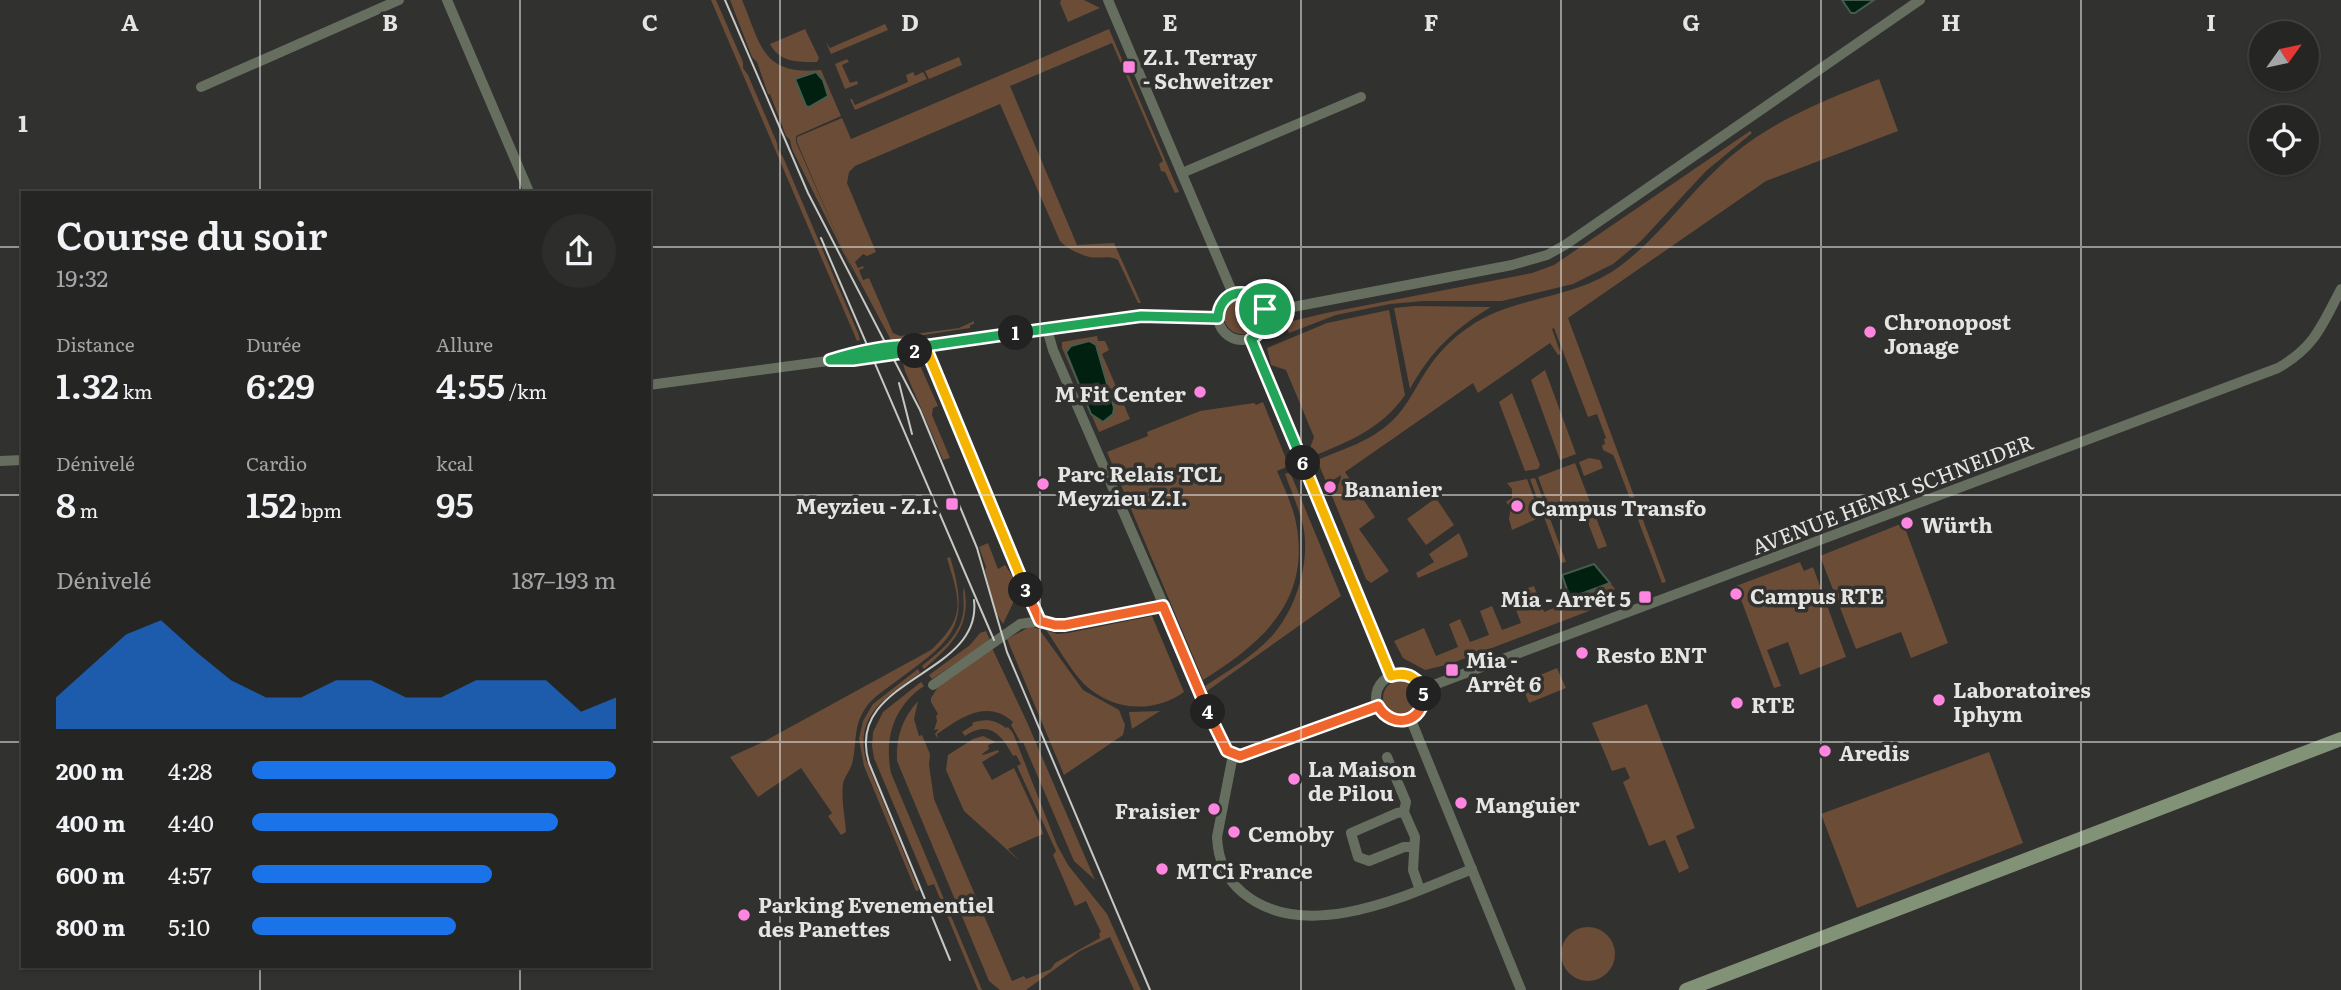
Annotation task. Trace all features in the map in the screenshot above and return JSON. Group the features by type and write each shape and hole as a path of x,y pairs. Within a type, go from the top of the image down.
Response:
{"main road":[{"path":"1686,990 2341,739"}],"street":[{"path":"201,87 399,0"},
{"path":"447,0 529,191"},
{"path":"1108,0 1233,294"},
{"path":"1265,309 1293,307 1512,265 1547,255 1920,0"},
{"path":"1182,173 1361,97"},
{"name":"AVENUE HENRI SCHNEIDER","path":"1423,689 2278,368 2300,354 2312,342 2341,289"},
{"path":"1249,293 1256,296 1265,309 1265,324 1251,339 1236,340 1223,332 1218,318 1220,306 1233,294 1249,293"},
{"path":"651,385 830,360 852,353 925,346 1141,316 1218,318"},
{"path":"1047,329 1227,751 1233,755 1246,756 1378,706"},
{"path":"1251,339 1391,676"},
{"path":"925,346 1040,621"},
{"path":"0,461 21,460"},
{"path":"933,685 1020,624 1040,621 1065,625 1163,606"},
{"path":"1406,674 1413,677 1423,689 1424,704 1417,716 1411,720 1395,721 1388,718 1378,706 1377,691 1385,679 1391,676 1406,674"},
{"path":"1411,720 1521,990"},
{"path":"1233,755 1219,824 1218,850 1228,876 1250,899 1292,914 1322,915 1362,909 1399,899 1472,869"},
{"path":"1387,757 1406,802 1404,812 1415,837 1413,870 1420,890"},
{"path":"1404,812 1351,832 1358,857 1369,861 1404,847 1414,847"}],"shaded area":[{"path":"711,0 716,0 860,340 857,341"},
{"path":"730,0 742,0 760,43 766,54 775,62 801,71 821,70 841,116 796,136 796,142 854,274 786,136"},
{"path":"1061,0 1084,0 1100,8 1068,22"},
{"path":"1842,0 1874,0 1851,13"},
{"path":"885,24 888,30 831,54 826,42 830,48"},
{"path":"805,29 819,58 817,62 784,58 770,44"},
{"path":"1109,29 1179,192 1175,193 1165,172 1161,171 1159,164 1163,161 1112,43 1010,86 1077,245 1114,243 1141,303 1138,303 1118,260 1086,256 1069,249 1060,241 1000,104 855,166 849,172 847,183 876,252 867,256 863,254 855,262 858,268 863,266 864,268 859,270 863,280 869,278 893,333 900,336 959,328 974,321 970,328 891,340 844,252 797,137 842,118 851,139"},
{"path":"959,57 962,65 929,79 925,71"},
{"path":"847,59 849,62 842,65 850,83 857,81 858,84 845,89 835,64"},
{"path":"816,72 823,80 828,96 809,107 806,106 795,79"},
{"path":"913,72 915,76 923,72 927,79 855,110 850,99 855,105 908,82 906,75"},
{"path":"1879,79 1898,131 1766,181 1568,318 1666,582 1662,583 1615,459 1603,450 1602,445 1605,444 1606,438 1597,414 1588,417 1554,328 1552,329 1561,354 1558,355 1550,343 1478,393 1473,383 1345,472 1375,517 1359,529 1389,571 1371,583 1366,579 1332,496 1341,475 1327,484 1317,460 1366,439 1392,421 1439,354 1469,327 1504,309 1580,287 1616,269 1644,246 1738,150 1796,114"},
{"path":"1750,131 1752,133 1706,171 1641,241 1613,264 1573,284 1502,301 1423,301 1390,304 1336,315 1289,333 1284,323 1532,273 1554,265"},
{"path":"1242,298 1255,303 1260,316 1255,329 1242,334 1229,329 1224,316 1229,303"},
{"path":"1491,307 1444,342 1426,363 1410,389 1394,308"},
{"path":"1389,310 1405,395 1373,427 1306,459 1314,437 1286,370 1271,365 1267,348 1327,323"},
{"path":"1097,336 1098,341 1105,341 1109,350 1102,354 1130,419 1099,432 1062,348 1062,342"},
{"path":"1089,341 1096,345 1114,408 1113,414 1103,422 1091,414 1066,352 1071,346"},
{"path":"918,361 938,406 933,408 932,415 950,458 943,460 905,371 903,363"},
{"path":"1545,370 1576,454 1560,460 1531,380"},
{"path":"1512,393 1540,465 1538,469 1525,471 1499,402"},
{"path":"1263,402 1289,466 1277,471 1297,528 1299,555 1295,579 1288,600 1261,636 1203,680 1107,452 1148,436 1147,432 1200,411"},
{"path":"1589,458 1600,460 1603,468 1584,476 1579,462"},
{"path":"1575,463 1607,546 1598,549 1581,504 1552,515 1538,477"},
{"path":"1290,472 1341,596 1207,691 1205,686 1248,657 1271,637 1288,613 1294,599 1303,570 1305,539 1303,525 1285,474"},
{"path":"1535,478 1566,562 1561,563 1530,479"},
{"path":"1527,479 1541,517 1512,530 1509,519 1511,507 1506,502 1512,498 1512,489 1507,483"},
{"path":"1436,498 1454,525 1426,545 1407,519"},
{"path":"1903,523 1948,643 1911,658 1901,632 1856,649 1820,556"},
{"path":"1459,533 1467,557 1418,578 1416,573 1434,562 1429,554"},
{"path":"988,543 998,569 1005,565 1015,580 1013,603 1003,624 995,611 979,547"},
{"path":"950,557 959,602 957,618 942,644 877,696 863,712 858,725 852,764 843,784 846,832 841,835 828,816 832,813 801,768 758,797 730,757 763,742 931,650 943,638 955,618 957,597 947,558"},
{"path":"1800,562 1804,571 1813,567 1846,657 1800,675 1788,642 1767,650 1781,686 1774,688 1736,586"},
{"path":"1594,564 1610,583 1570,598 1562,575"},
{"path":"1610,583 1615,589 1607,596 1610,603 1450,664 1425,670 1403,658 1394,641 1424,628 1436,656 1458,647 1449,624 1460,619 1470,642 1489,635 1480,611 1492,606 1502,630 1521,623 1510,594 1534,586 1544,612 1571,601 1570,598"},
{"path":"964,587 965,613 958,634 924,669 922,666 947,643 961,622"},
{"path":"1152,616 1184,692 1159,704 1146,706 1120,704 1095,693 1073,671 1046,630 1057,634 1068,633"},
{"path":"1031,626 1039,629 1083,690 1119,710 1125,725 1123,735 1064,775 1007,639"},
{"path":"986,631 990,640 932,679 929,675"},
{"path":"992,648 1095,880 1074,861 1023,742 1021,743 1011,725 1013,722 1003,715 984,711 955,722 937,734 938,739 935,734 939,729 934,730 938,714 931,698 938,687"},
{"path":"1557,668 1566,688 1529,703 1521,683"},
{"path":"918,669 920,673 876,708 865,730 864,744 866,760 919,890 916,891 864,766 859,739 863,721 873,704"},
{"path":"1401,680 1414,685 1419,698 1414,711 1401,716 1388,711 1383,698 1388,685"},
{"path":"921,682 924,686 905,703 890,735 891,773 982,990 978,990 934,884 928,886 874,758 873,732 883,712"},
{"path":"918,701 914,719 919,736 922,735 930,754 934,799 1012,981 1024,976 1026,979 1051,969 1055,963 1100,938 1101,932 1086,901 1075,906 1053,855 1056,851 1017,766 1021,764 1016,755 1013,756 1004,741 988,729 973,731 965,736 962,732 973,725 972,723 981,721 998,723 1008,727 1013,733 1057,845 1068,865 1107,914 1141,990 1134,990 1110,937 1080,951 1026,990 1000,990 989,981 897,761 901,729"},
{"path":"1647,704 1695,828 1676,836 1689,868 1679,873 1665,840 1649,846 1623,782 1630,778 1625,767 1612,771 1592,723"},
{"path":"1160,711 1132,729 1129,712"},
{"path":"983,736 996,742 988,745 989,749 983,755 998,750 999,752 982,762 992,780 1014,768 1041,826 1043,834 1008,849 1022,863 964,811 946,770 948,755 973,739"},
{"path":"1989,752 2023,843 1857,908 1821,814"},
{"path":"1593,927 1603,931 1611,939 1615,954 1611,969 1603,977 1583,981 1573,977 1565,969 1561,949 1565,939 1573,931"}],"tram line":[{"path":"725,0 808,193 920,410 977,548 1007,652 1150,990"},
{"path":"821,238 994,640"},
{"path":"899,383 912,434"},
{"path":"950,960 869,763 866,734 876,712 893,694 958,646 971,626 974,600"}],"place":[{"name":"Z.I. Terray - Schweitzer","path":"1129,67"},
{"name":"Chronopost Jonage","path":"1870,332"},
{"name":"M Fit Center","path":"1200,392"},
{"name":"Parc Relais TCL Meyzieu Z.I.","path":"1043,484"},
{"name":"Bananier","path":"1330,487"},
{"name":"Meyzieu - Z.I.","path":"952,504"},
{"name":"Campus Transfo","path":"1517,506"},
{"name":"Würth","path":"1907,523"},
{"name":"Campus RTE","path":"1736,594"},
{"name":"Mia - Arrêt 5","path":"1645,597"},
{"name":"Resto ENT","path":"1582,653"},
{"name":"Mia - Arrêt 6","path":"1452,670"},
{"name":"Laboratoires Iphym","path":"1939,700"},
{"name":"RTE","path":"1737,703"},
{"name":"Aredis","path":"1825,751"},
{"name":"La Maison de Pilou","path":"1294,779"},
{"name":"Manguier","path":"1461,803"},
{"name":"Fraisier","path":"1214,809"},
{"name":"Cemoby","path":"1234,832"},
{"name":"MTCi France","path":"1162,869"},
{"name":"Parking Evenementiel des Panettes","path":"744,915"}],"route":[{"path":"1265,309 1256,296 1241,292 1223,301 1218,318 1141,316 925,346 852,353 830,360 853,360 916,351 925,346 1040,621 1065,625 1163,606 1220,739 1227,751 1240,756 1378,706 1382,713 1395,721 1411,720 1417,716 1424,704 1423,689 1413,677 1406,674 1391,676 1251,339 1265,324 1265,309"}]}
